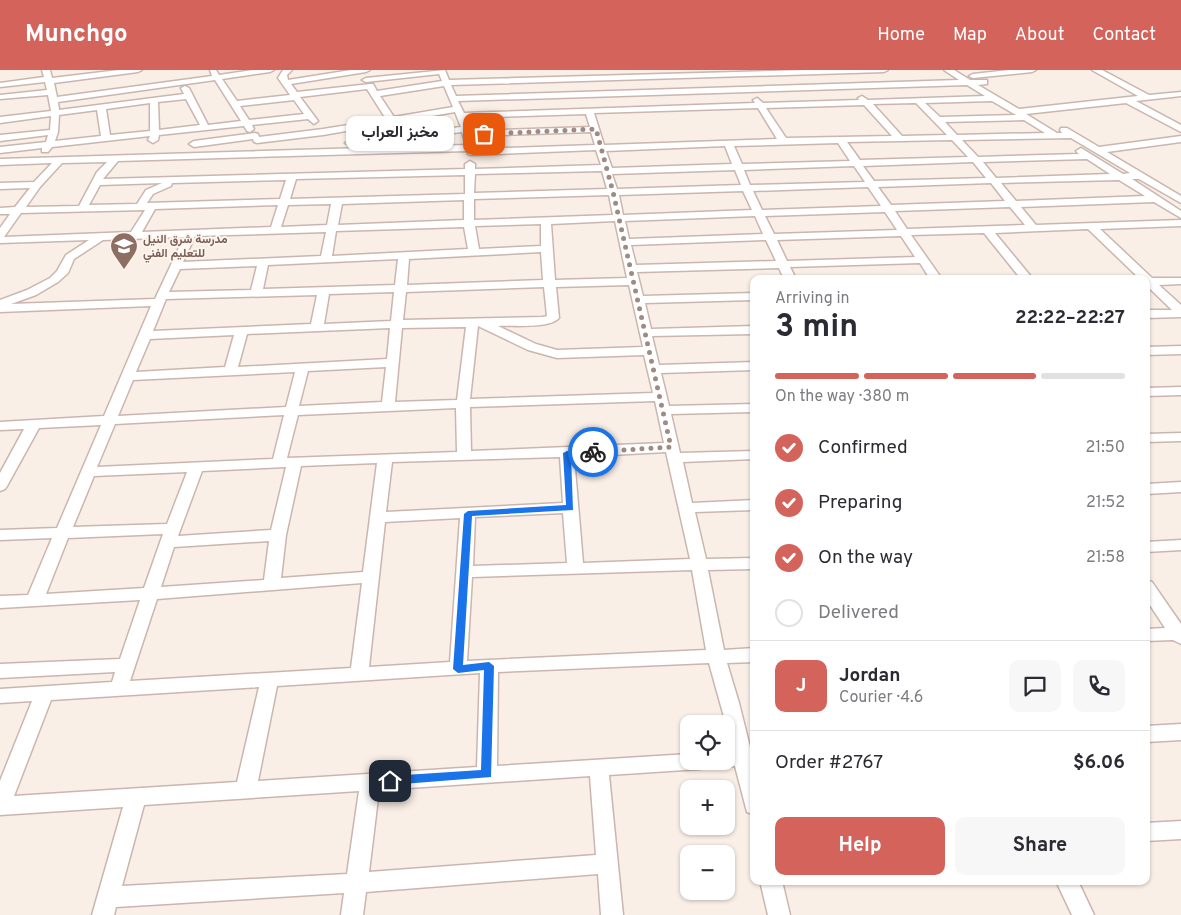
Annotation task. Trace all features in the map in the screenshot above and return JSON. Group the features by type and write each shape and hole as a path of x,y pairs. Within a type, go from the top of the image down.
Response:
{"street":[{"path":"0,85 48,77 138,70"},
{"path":"0,97 52,96 134,88 182,82 216,74 270,70"},
{"path":"285,76 311,70"},
{"path":"285,76 361,70 392,120"},
{"path":"329,100 441,70 467,132 471,150 469,224 474,252"},
{"path":"531,70 535,96"},
{"path":"236,104 371,88 634,73 674,76 738,72 884,70"},
{"path":"948,70 972,80 984,82 1055,135 1181,215"},
{"path":"964,70 972,80 995,98 1072,135 1180,199"},
{"path":"454,99 749,90 972,80 1032,70"},
{"path":"1096,70 1148,98"},
{"path":"123,71 134,88"},
{"path":"839,71 898,138"},
{"path":"738,72 762,106 783,141"},
{"path":"634,73 647,110"},
{"path":"216,74 265,154"},
{"path":"285,76 294,96 306,104 310,116 325,135"},
{"path":"674,76 681,92"},
{"path":"36,161 51,144 53,132 55,114 48,77"},
{"path":"182,82 205,127"},
{"path":"938,120 1024,113 1181,94"},
{"path":"566,95 572,112"},
{"path":"0,120 189,96"},
{"path":"194,144 256,138 325,135 392,120 459,113 647,110 995,98"},
{"path":"1127,100 1181,128"},
{"path":"0,235 37,185 60,160 90,151 154,140 154,101"},
{"path":"919,101 976,160 1034,228"},
{"path":"100,107 106,138"},
{"path":"589,111 596,129 619,217 699,565 716,656 730,703 731,715"},
{"path":"0,150 310,116"},
{"path":"194,128 195,156"},
{"path":"596,129 467,132 331,146 333,152 347,164 470,196 1140,176"},
{"path":"0,138 53,132"},
{"path":"140,207 149,192 154,188 195,179 224,167 265,154 306,165 347,164 471,150 1072,135"},
{"path":"841,140 933,275"},
{"path":"1098,150 1181,140"},
{"path":"729,144 737,167 788,275"},
{"path":"275,230 282,202 292,177 306,165 333,152"},
{"path":"0,162 195,156 224,167 292,177"},
{"path":"0,211 337,201 423,185 470,173 858,164 1089,156"},
{"path":"82,209 102,172 115,159"},
{"path":"96,182 195,179"},
{"path":"0,186 37,185"},
{"path":"0,240 887,207 1155,199"},
{"path":"326,258 337,201"},
{"path":"135,235 152,206"},
{"path":"146,335 398,324 549,321 553,318 546,249 546,220"},
{"path":"624,242 1181,222"},
{"path":"1091,226 1142,275"},
{"path":"988,230 1024,275"},
{"path":"35,599 128,376 192,232"},
{"path":"0,304 58,277 70,256 93,244 101,236"},
{"path":"176,266 546,249"},
{"path":"388,406 404,256"},
{"path":"0,308 256,294 549,282 783,265 924,260"},
{"path":"256,294 263,262"},
{"path":"1150,282 1181,281"},
{"path":"1150,283 1181,312"},
{"path":"316,327 324,291"},
{"path":"637,300 750,296"},
{"path":"1150,314 1181,312"},
{"path":"477,322 532,347 557,354 649,351"},
{"path":"464,455 463,403 477,322"},
{"path":"645,333 750,330"},
{"path":"231,370 242,332"},
{"path":"1150,351 1181,350"},
{"path":"128,376 393,364"},
{"path":"653,369 750,366"},
{"path":"272,583 292,413 302,368"},
{"path":"1150,392 1181,391"},
{"path":"0,426 292,413 463,403 662,404 750,408"},
{"path":"2,480 34,424"},
{"path":"1150,438 1181,437"},
{"path":"88,472 196,469 464,455 567,453 750,455"},
{"path":"567,453 575,569"},
{"path":"359,674 379,517 384,458"},
{"path":"119,688 170,536 196,469"},
{"path":"1150,489 1181,487"},
{"path":"685,508 750,506"},
{"path":"379,517 570,508"},
{"path":"458,669 468,514"},
{"path":"0,535 62,533 170,536 278,535"},
{"path":"1150,547 1181,545"},
{"path":"465,572 750,564"},
{"path":"0,602 151,594 272,583 372,577"},
{"path":"1150,592 1180,635"},
{"path":"1150,635 1180,635"},
{"path":"0,696 269,681 489,666 750,655"},
{"path":"0,671 128,665"},
{"path":"487,774 489,666"},
{"path":"246,789 269,681"},
{"path":"45,693 0,806 680,763"},
{"path":"1150,734 1181,732"},
{"path":"735,761 750,797"},
{"path":"599,769 612,915"},
{"path":"352,915 370,782"},
{"path":"136,796 106,906 355,882 606,864"},
{"path":"1150,832 1181,830"},
{"path":"772,885 779,915"},
{"path":"1069,885 1083,915"}],"way so far":[{"path":"484,134 596,129 619,217 671,447 593,452"}],"place":[{"name":"مخبز العراب","path":"484,134"},
{"name":"مدرسة شرق النيل للتعليم الفني","path":"124,270"}],"route":[{"path":"390,781 487,774 489,666 458,669 468,514 570,508 567,453 593,452"}]}
